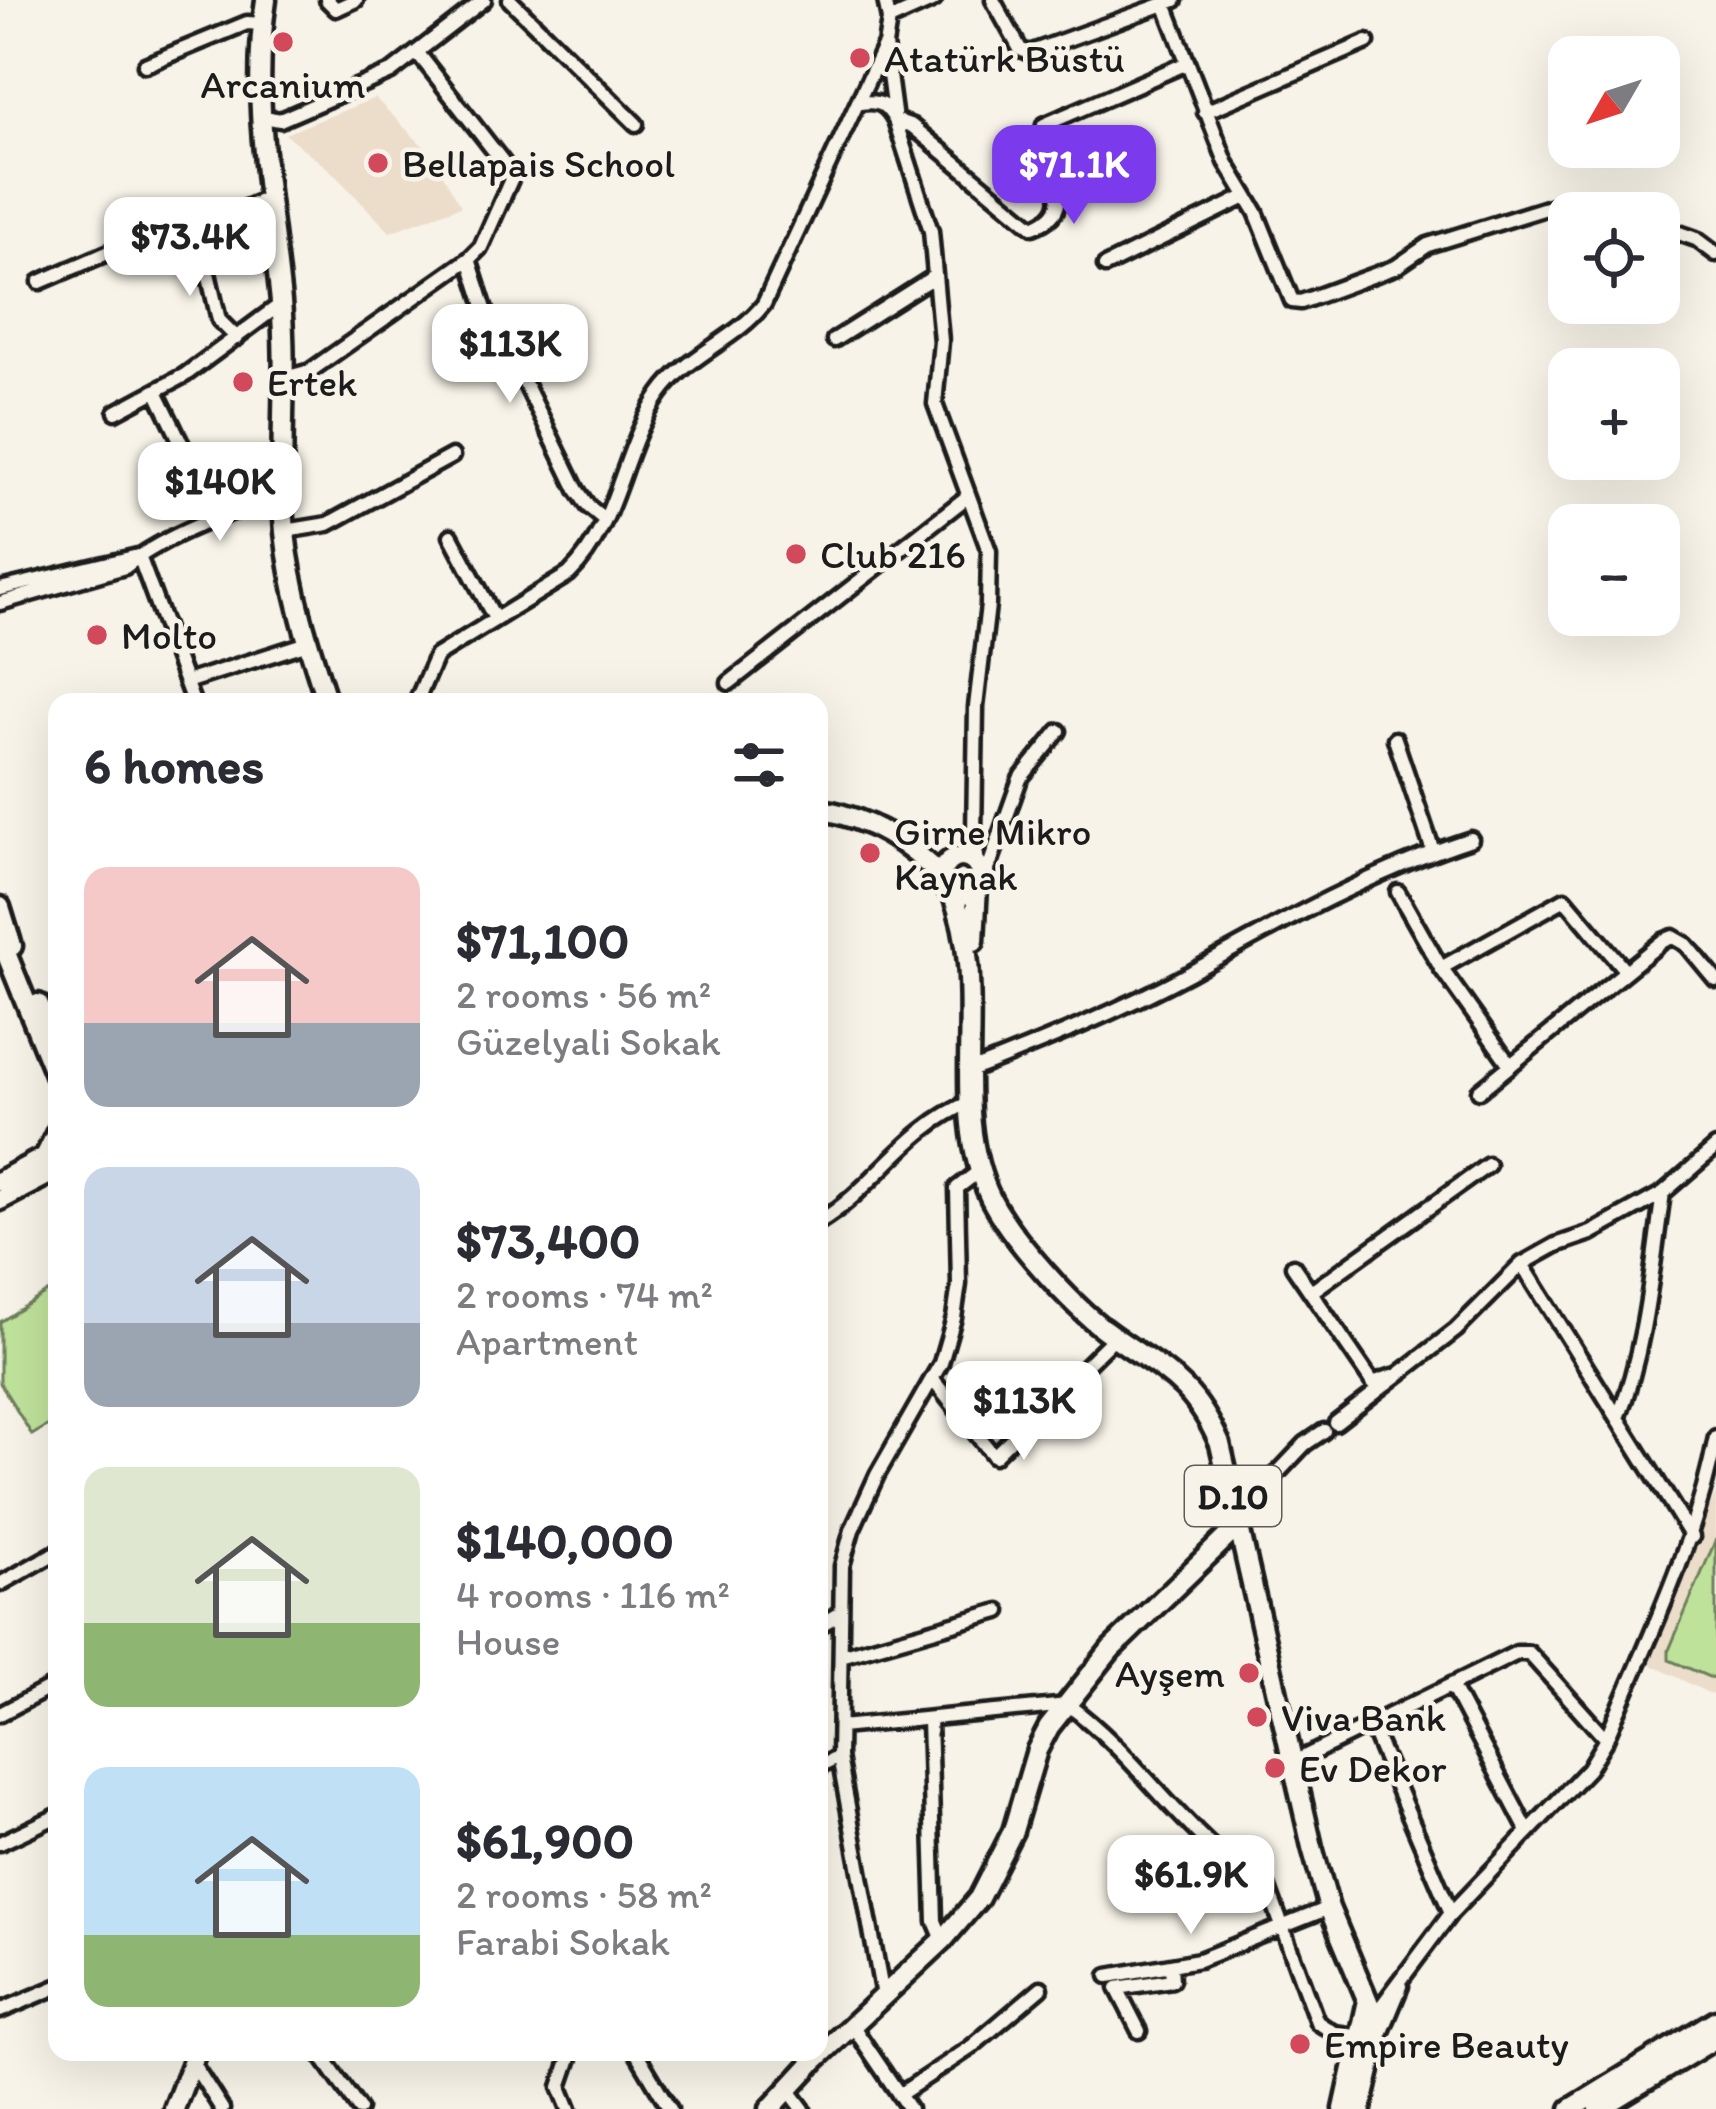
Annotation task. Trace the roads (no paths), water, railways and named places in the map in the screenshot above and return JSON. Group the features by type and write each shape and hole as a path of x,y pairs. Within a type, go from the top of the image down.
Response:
{"main road":[{"path":"266,0 259,116 281,304 285,531 308,643 324,693"},
{"path":"828,811 886,831 908,845 948,886 969,893 979,877 972,861 886,831"},
{"path":"948,886 944,869 958,858"},
{"name":"D.10","path":"969,963 979,877"},
{"name":"D.10","path":"948,886 962,918 969,963 971,1102 978,1172 994,1206 1072,1302 1184,1384 1206,1412 1220,1444 1330,1908 1369,2027"},
{"path":"0,907 48,1054"},
{"path":"0,938 48,1027"},
{"path":"0,1181 48,1167"},
{"path":"0,1200 48,1168"},
{"path":"828,2049 943,1940 979,1898 1012,1831 1049,1727 1111,1649 1238,1520"},
{"path":"1571,2109 1716,2020"},
{"path":"1344,2109 1369,2027"},
{"path":"1361,2109 1369,2027"},
{"path":"1598,2109 1716,2038"},
{"path":"174,2109 192,2061"},
{"path":"770,2109 816,2061"}],"street":[{"path":"327,0 336,9 356,0"},
{"path":"259,116 280,120 391,72 484,0"},
{"path":"510,0 636,124"},
{"path":"420,693 436,656 569,574 584,559 648,413 664,388 684,365 740,329 764,304 885,45 889,20 885,0"},
{"path":"889,20 934,0"},
{"path":"993,0 1021,49 1029,53 1165,2 1205,112 1256,212 1292,301 1301,302 1396,267 1441,240 1548,207"},
{"path":"145,64 247,22 262,24"},
{"path":"1205,112 1367,42"},
{"path":"885,45 896,120 931,231 940,340 935,404 988,551 988,605 977,681 974,836 979,877 987,872 1020,778 1059,731"},
{"path":"285,378 310,371 469,259 481,247 513,175 418,52"},
{"path":"860,103 874,100 886,105 896,120 912,126 1034,227 1049,219 1058,206 1056,182 1040,138 1044,125 1185,64"},
{"path":"1105,266 1245,197"},
{"path":"40,282 172,225 196,226 268,198"},
{"path":"196,226 219,320 237,338"},
{"path":"1680,233 1716,254"},
{"path":"469,259 484,310 506,344 577,490 604,520"},
{"path":"834,340 935,276"},
{"path":"116,412 157,391 281,304"},
{"path":"157,391 191,463 209,523"},
{"path":"285,531 328,524 452,456"},
{"path":"0,602 140,556 285,494"},
{"path":"730,683 967,497"},
{"path":"451,536 494,617"},
{"path":"140,556 190,693"},
{"path":"0,589 43,585"},
{"path":"186,682 308,643"},
{"path":"1395,739 1433,851"},
{"path":"958,858 974,836"},
{"path":"972,1070 1088,1024 1248,938 1433,851 1471,838"},
{"path":"1398,892 1441,968 1510,1065"},
{"path":"1441,968 1565,899 1624,969"},
{"path":"1479,1091 1663,940 1673,938 1687,945 1716,980"},
{"path":"828,1215 873,1180 887,1160 942,1114 971,1102"},
{"path":"1238,1520 1305,1444 1406,1372 1522,1264 1663,1193 1716,1147"},
{"path":"1311,1292 1488,1165"},
{"path":"883,1996 839,1757 842,1567 877,1474 933,1380 954,1318 957,1188 978,1172"},
{"path":"1618,1418 1629,1390 1648,1300 1663,1193"},
{"path":"1522,1264 1692,1537"},
{"path":"1293,1266 1372,1383 1406,1372"},
{"path":"933,1380 994,1456 1115,1337"},
{"path":"840,1727 1068,1706 1114,1744 1220,1854 1258,1874 1267,1885 1317,2022 1334,2033 1369,2027 1451,1913 1588,1769 1606,1738 1692,1537 1716,1436"},
{"path":"0,1584 48,1557"},
{"path":"841,1657 999,1611"},
{"path":"828,1621 841,1613"},
{"path":"1292,1763 1503,1657 1529,1653 1606,1738"},
{"path":"1451,1685 1528,1832"},
{"path":"0,1714 48,1689"},
{"path":"929,1720 935,1922 943,1940"},
{"path":"1372,1726 1451,1913"},
{"path":"828,1762 839,1757"},
{"path":"0,1843 48,1820"},
{"path":"1108,1976 1171,1966 1226,1950 1330,1908"},
{"path":"1139,2031 1117,1988 1172,1980 1171,1966"},
{"path":"1369,2027 1405,1973"},
{"path":"899,2095 983,2038 1041,1988"},
{"path":"0,2011 48,1991"},
{"path":"852,2025 909,2109"},
{"path":"197,2061 222,2109"},
{"path":"325,2061 359,2109"},
{"path":"569,2061 560,2087 569,2109"},
{"path":"641,2061 670,2109"},
{"path":"788,2089 803,2109"}],"place":[{"name":"Arcanium","path":"283,42"},
{"name":"Atatürk Büstü","path":"860,58"},
{"name":"Bellapais School","path":"378,163"},
{"name":"Ertek","path":"243,382"},
{"name":"Club 216","path":"796,554"},
{"name":"Molto","path":"97,635"},
{"name":"Girne Mikro Kaynak","path":"870,853"},
{"name":"Ayşem","path":"1249,1673"},
{"name":"Viva Bank","path":"1257,1717"},
{"name":"Ev Dekor","path":"1275,1768"},
{"name":"Empire Beauty","path":"1300,2044"}]}
